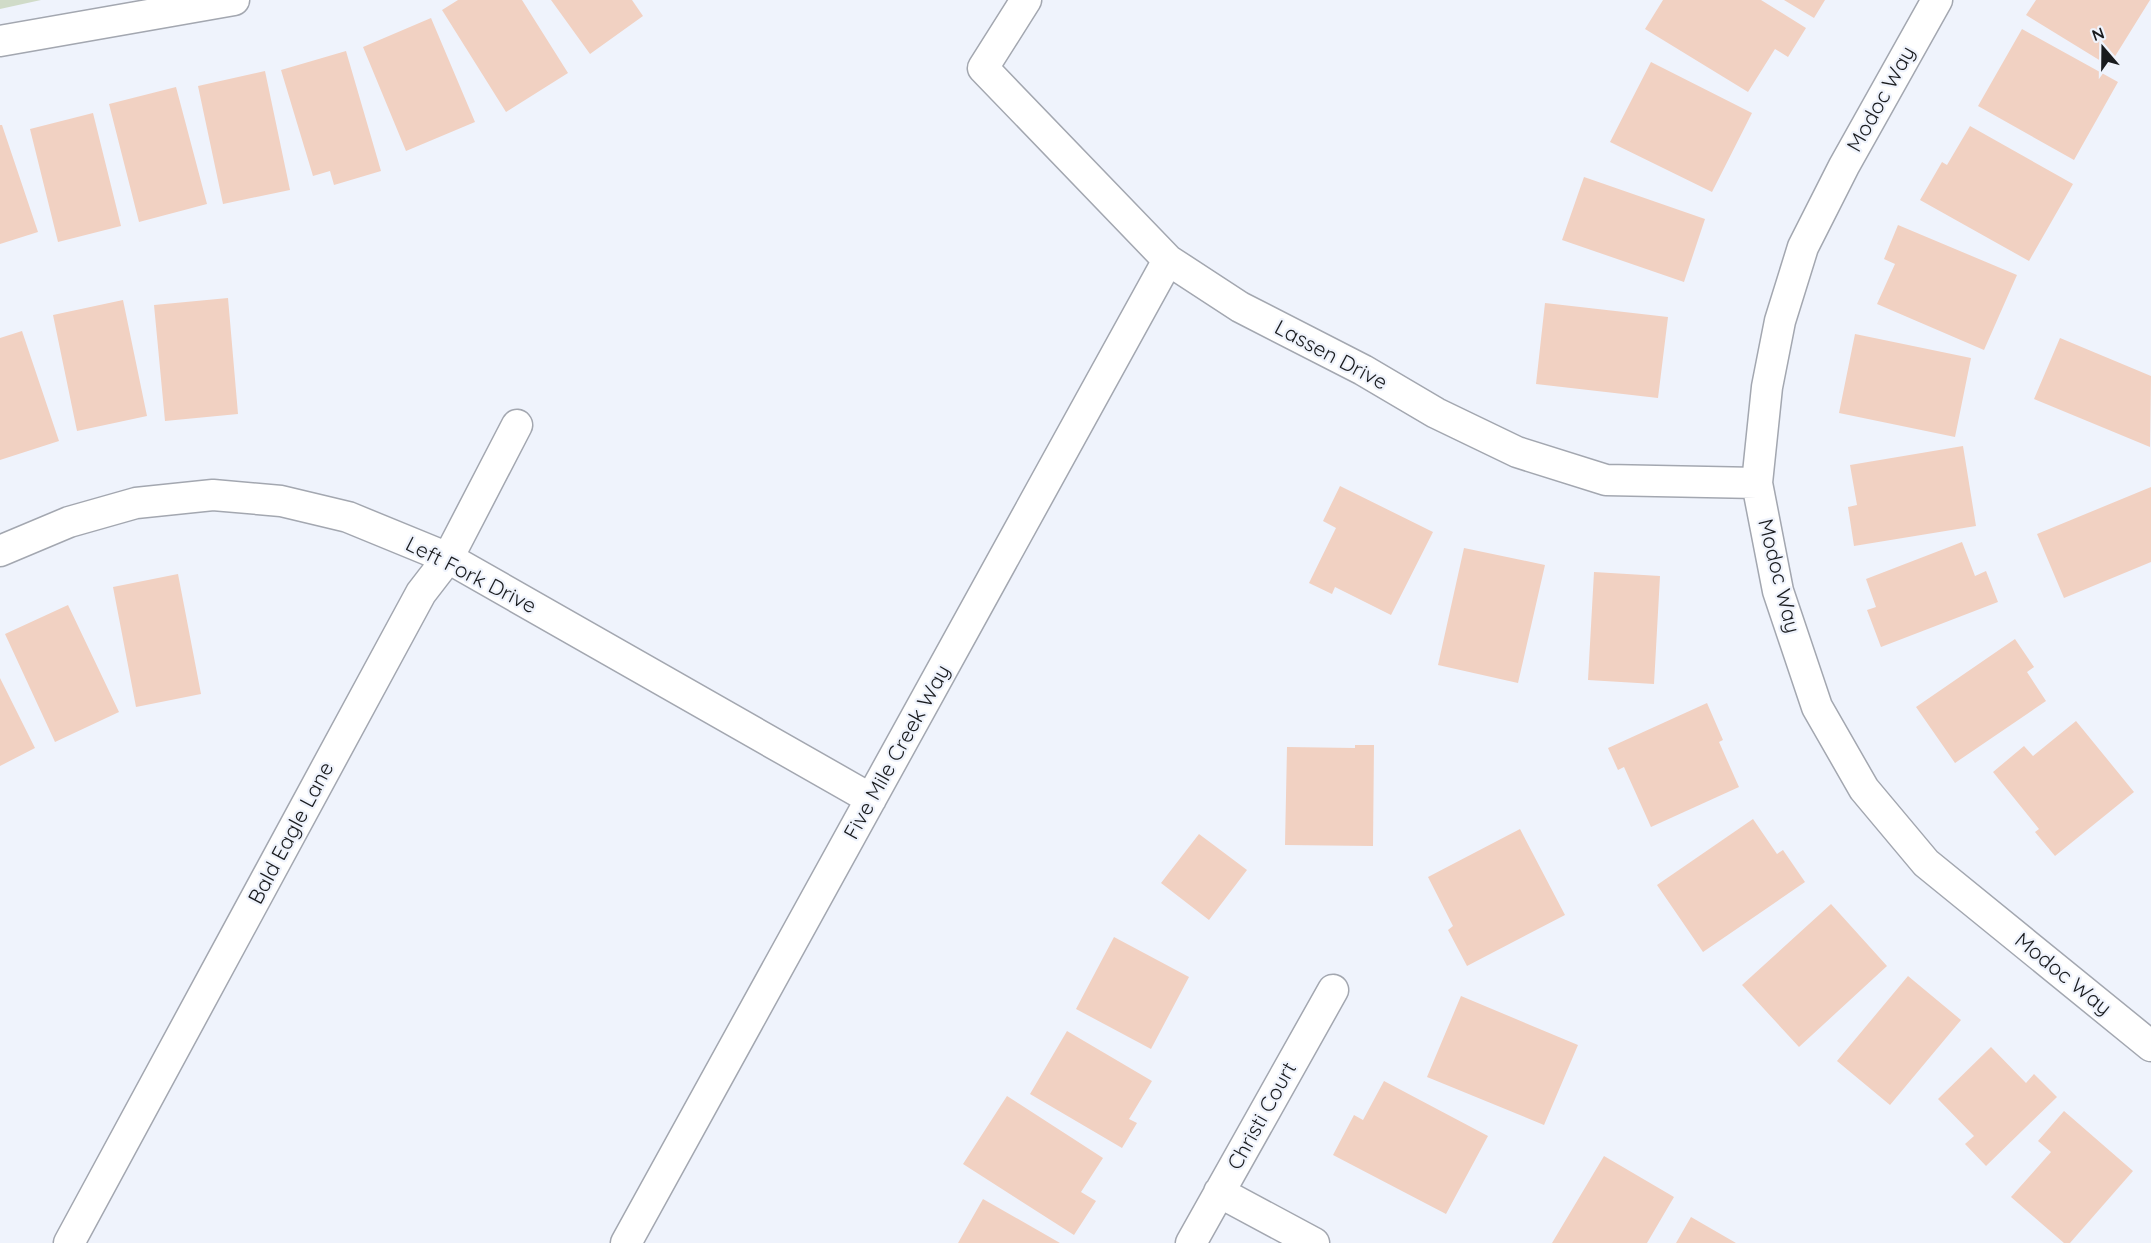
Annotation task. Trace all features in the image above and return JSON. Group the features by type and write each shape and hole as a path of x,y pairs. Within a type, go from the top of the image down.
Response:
{"street":[{"path":"0,41 234,0"},
{"name":"Lassen Drive","path":"1026,0 983,68 1168,260 1240,307 1363,370 1436,413 1516,452 1606,480 1757,483"},
{"name":"Modoc Way","path":"1937,0 1844,166 1803,247 1780,321 1767,387 1757,483 1778,591 1816,707 1864,789 1926,863 2151,1046"},
{"name":"Five Mile Creek Way","path":"626,1243 1168,260"},
{"name":"Bald Eagle Lane","path":"69,1243 421,593 448,558 517,425"},
{"name":"Left Fork Drive","path":"0,551 69,522 136,503 213,495 281,501 348,517 448,558 871,799"},
{"name":"Christi Court","path":"1191,1243 1333,990"},
{"path":"1219,1192 1314,1243"}],"green space":[{"path":"0,0 41,0 0,9"}],"building":[{"path":"458,0 522,0 568,73 506,112 442,10"},
{"path":"551,0 632,0 643,16 590,54"},
{"path":"1663,0 1761,0 1806,28 1788,57 1775,49 1748,92 1645,29"},
{"path":"1784,0 1825,0 1814,18"},
{"path":"2036,0 2150,0 2109,66 2026,15"},
{"path":"431,18 475,122 406,151 363,47"},
{"path":"2022,29 2118,82 2074,160 1978,106"},
{"path":"346,51 381,171 334,185 330,171 313,176 281,70"},
{"path":"1651,62 1752,113 1712,192 1610,142"},
{"path":"265,71 290,190 223,204 198,86"},
{"path":"176,87 207,204 139,222 109,104"},
{"path":"93,113 121,226 58,242 30,129"},
{"path":"0,125 2,125 38,232 0,244"},
{"path":"1970,126 2073,184 2029,261 1920,200 1942,162 1947,165"},
{"path":"1584,177 1705,219 1684,282 1562,240"},
{"path":"1898,225 2017,275 1984,350 1877,304 1895,264 1884,259"},
{"path":"228,298 238,414 165,421 154,305"},
{"path":"123,300 147,416 77,431 53,315"},
{"path":"1545,303 1668,317 1658,398 1536,384"},
{"path":"22,331 59,441 0,460 0,338"},
{"path":"1855,334 1971,358 1955,437 1839,413"},
{"path":"2060,338 2151,376 2150,447 2034,399"},
{"path":"1963,446 1976,526 1854,546 1848,507 1857,505 1850,465"},
{"path":"1340,486 1433,532 1391,615 1335,587 1332,594 1309,583 1336,528 1323,521"},
{"path":"2151,487 2151,562 2064,598 2037,534"},
{"path":"1962,542 1975,576 1986,571 1998,602 1881,647 1867,610 1876,607 1866,579"},
{"path":"1464,548 1545,565 1518,683 1438,665"},
{"path":"1594,572 1660,576 1654,684 1588,680"},
{"path":"178,574 201,694 136,707 113,587"},
{"path":"68,605 119,712 55,742 5,634"},
{"path":"2015,639 2034,667 2027,672 2046,701 1955,763 1916,707"},
{"path":"0,678 35,748 0,766"},
{"path":"1707,703 1723,740 1719,742 1739,787 1651,827 1624,767 1618,770 1608,748"},
{"path":"2076,721 2134,792 2055,856 2035,832 2039,829 1993,772 2024,746 2033,756"},
{"path":"1355,745 1374,745 1373,846 1285,845 1287,747 1355,748"},
{"path":"1753,819 1777,854 1783,850 1805,882 1703,952 1657,885"},
{"path":"1520,829 1565,915 1467,966 1448,930 1453,926 1428,877"},
{"path":"1199,834 1247,870 1209,920 1161,883"},
{"path":"1831,904 1887,966 1799,1047 1742,985"},
{"path":"1114,937 1189,977 1151,1049 1076,1009"},
{"path":"1908,976 1961,1020 1890,1105 1837,1061"},
{"path":"1461,996 1578,1045 1544,1125 1427,1077"},
{"path":"1067,1031 1152,1081 1129,1119 1137,1123 1122,1148 1030,1094"},
{"path":"1991,1047 2026,1083 2034,1074 2057,1097 1986,1166 1965,1144 1974,1136 1938,1099"},
{"path":"1384,1081 1488,1136 1446,1214 1333,1155 1354,1115 1363,1120"},
{"path":"1007,1096 1103,1158 1081,1192 1096,1201 1074,1235 963,1164"},
{"path":"2064,1111 2133,1171 2070,1243 2064,1243 2011,1197 2051,1152 2038,1141"},
{"path":"1604,1156 1674,1197 1647,1243 1552,1243"},
{"path":"983,1199 1060,1243 958,1243"},
{"path":"1691,1217 1736,1243 1676,1243"}]}
